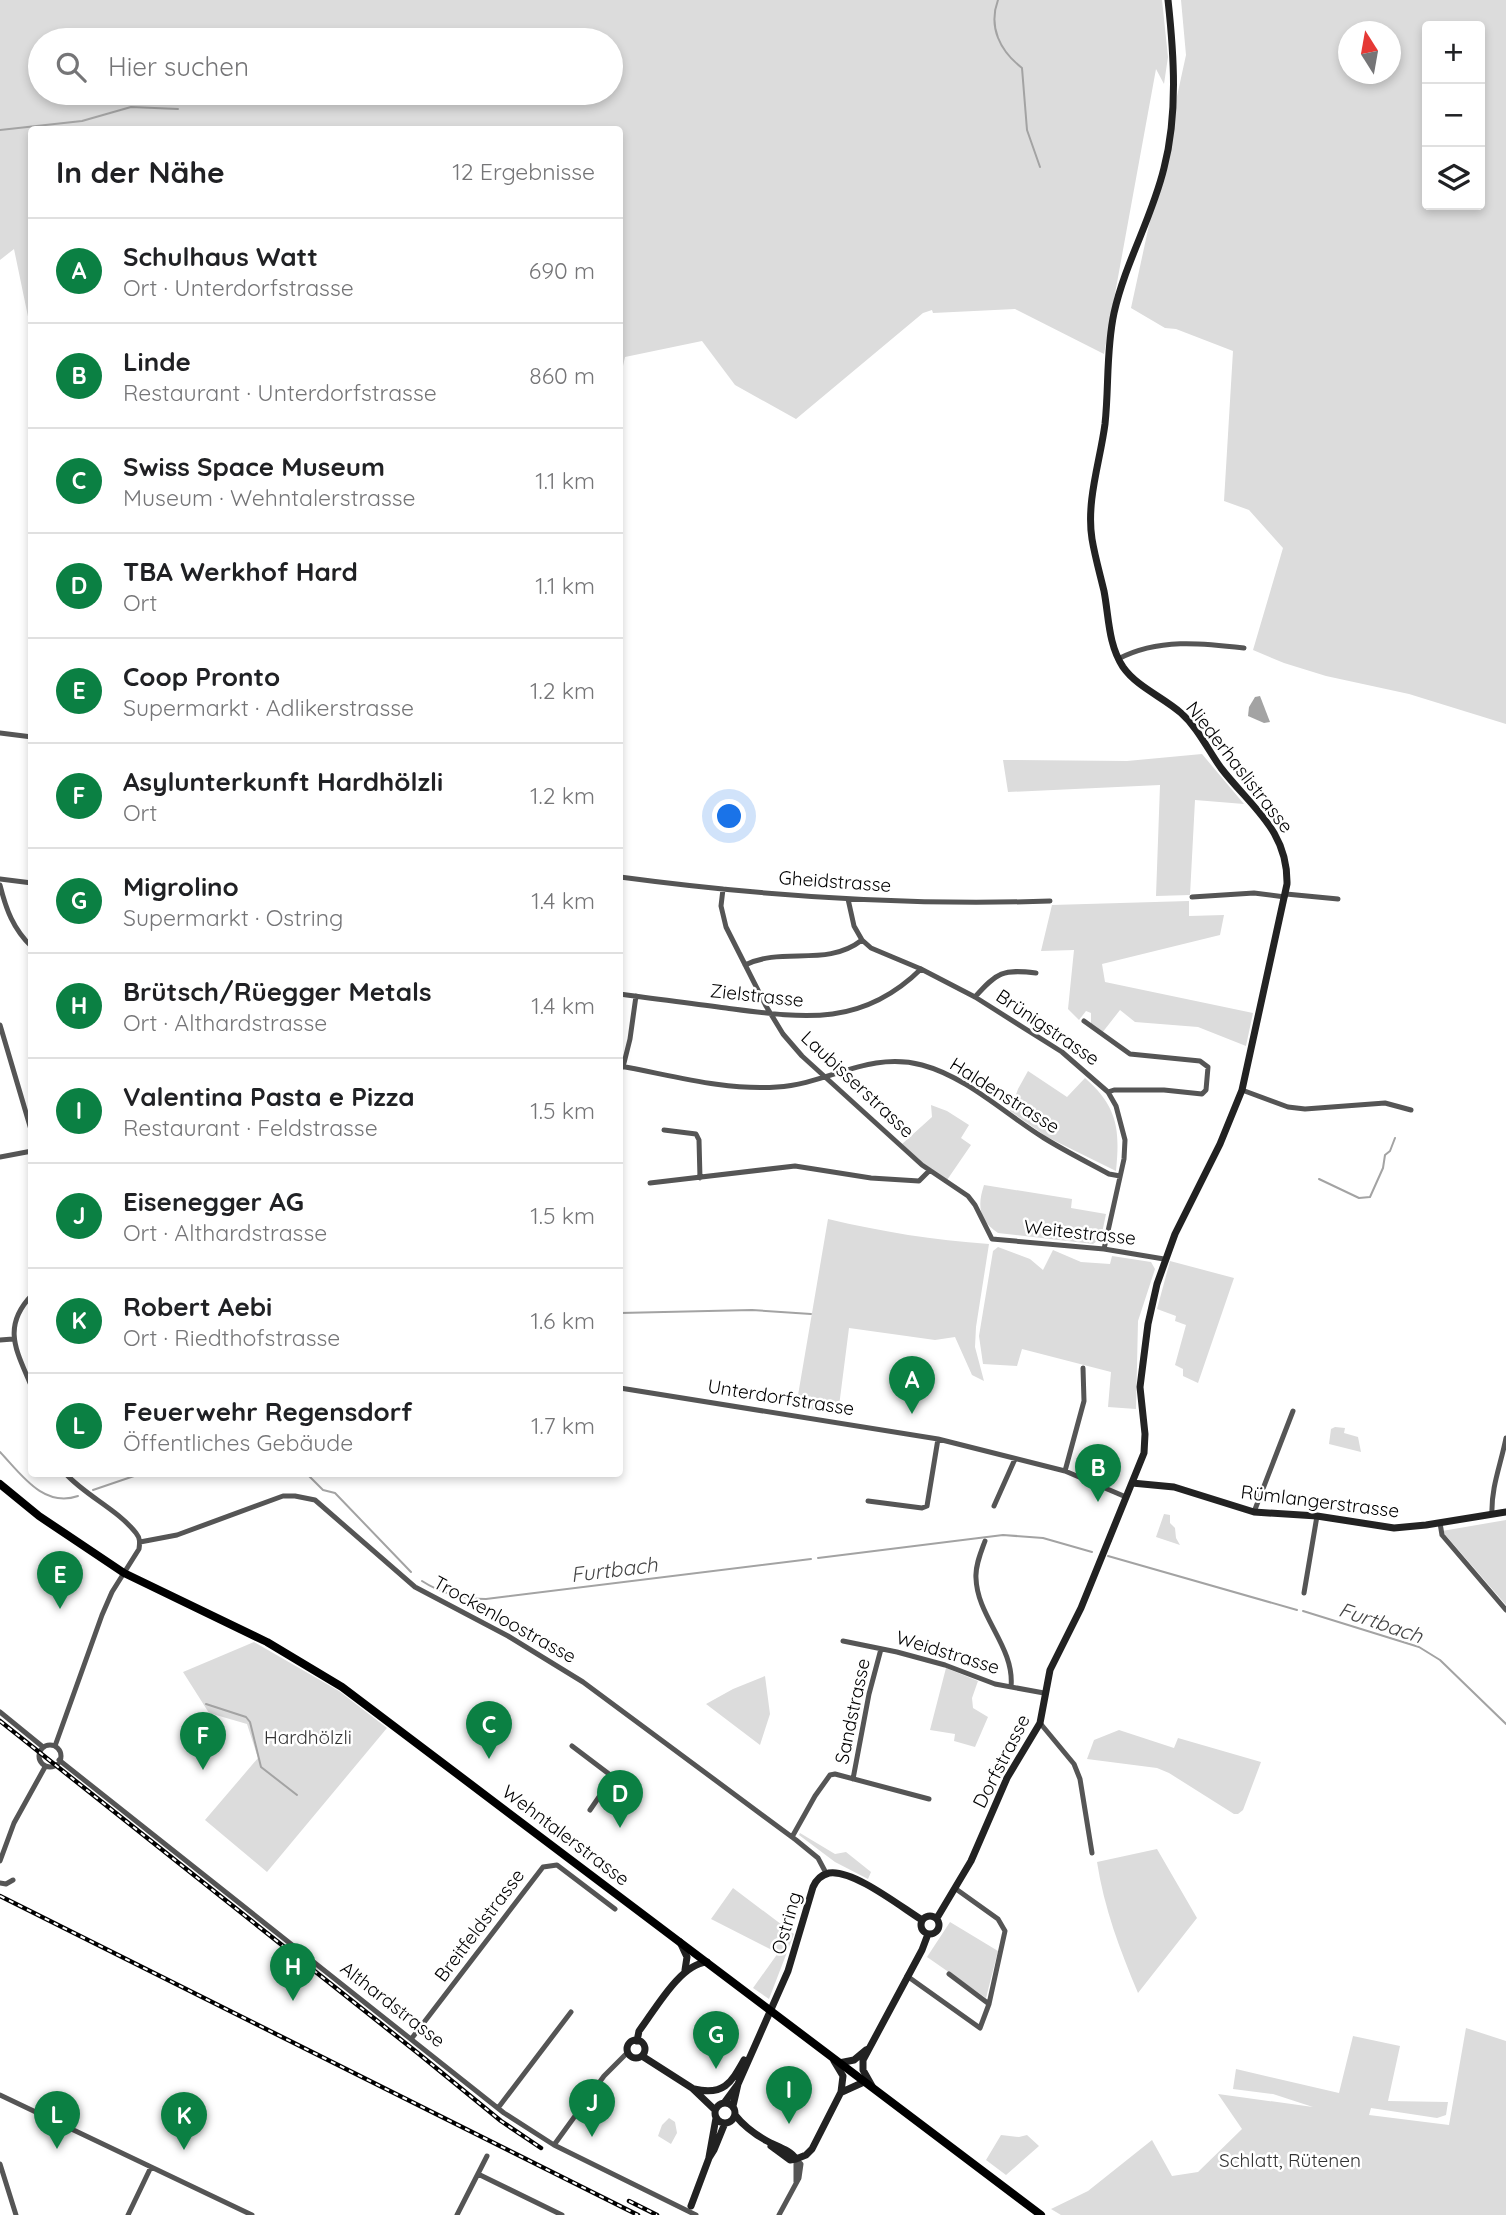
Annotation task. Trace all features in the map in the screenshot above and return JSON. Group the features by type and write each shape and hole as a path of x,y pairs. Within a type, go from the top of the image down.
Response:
{"main road":[{"name":"Wehntalerstrasse","path":"0,1484 39,1516 124,1573 267,1642 342,1687 1041,2215"}],"street":[{"name":"Niederhaslistrasse","path":"1126,1497 1144,1453 1145,1434 1140,1387 1148,1324 1164,1259 1220,1144 1242,1090 1286,896 1287,864 1279,840 1271,827 1222,769 1190,722 1132,676 1118,659 1109,631 1092,540 1090,516 1105,421 1114,314 1126,270 1164,170 1170,137 1172,56 1168,0"},
{"path":"1118,659 1142,650 1175,643 1244,648"},
{"path":"0,733 28,736"},
{"name":"Gheidstrasse","path":"623,877 848,899 908,902 1050,901"},
{"path":"0,879 28,882"},
{"path":"0,885 13,925 28,942"},
{"name":"Laubisserstrasse","path":"723,889 723,916 770,1014 790,1043 929,1171 968,1196 992,1239"},
{"path":"1192,897 1254,893 1338,899"},
{"path":"745,965 770,956 812,957 847,950 862,940 854,926 848,899"},
{"name":"Brünigstrasse","path":"862,940 882,954 921,969 975,997 1062,1052 1108,1092 1122,1122 1125,1140 1121,1176 1104,1249"},
{"name":"Zielstrasse","path":"623,994 770,1014 826,1016 887,997 921,969"},
{"path":"975,997 993,977 1004,972 1036,973"},
{"path":"623,1061 630,1039 636,996"},
{"path":"1084,1021 1130,1054 1200,1061 1209,1067 1206,1090 1202,1094 1156,1089 1108,1092"},
{"path":"0,1026 28,1120"},
{"name":"Haldenstrasse","path":"623,1067 747,1087 794,1086 855,1066 886,1062 907,1063 933,1069 962,1083 1045,1139 1109,1174 1121,1176"},
{"path":"1242,1090 1288,1107 1305,1109 1385,1103 1411,1110"},
{"path":"664,1130 696,1134 699,1140 700,1178"},
{"path":"0,1157 28,1152"},
{"path":"650,1183 794,1166 871,1178 919,1181 929,1171"},
{"name":"Weitestrasse","path":"992,1239 1104,1249 1164,1259"},
{"path":"28,1300 18,1312 13,1339 16,1355 28,1380"},
{"path":"0,1340 13,1339"},
{"path":"1065,1471 1084,1401 1083,1368"},
{"name":"Unterdorfstrasse","path":"623,1388 938,1439 1065,1471 1126,1497"},
{"path":"1254,1512 1293,1411"},
{"path":"1492,1514 1495,1480 1500,1470 1506,1438"},
{"path":"868,1501 927,1507 938,1439"},
{"path":"994,1506 1014,1458"},
{"path":"46,1767 55,1767 59,1760 55,1746 102,1615 139,1549 140,1542 137,1534 125,1522 69,1477"},
{"name":"Rümlangerstrasse","path":"1132,1483 1174,1487 1254,1512 1317,1516 1394,1528 1506,1512"},
{"name":"Trockenloostrasse","path":"140,1542 177,1535 284,1496 315,1500 415,1587 508,1636 575,1677 818,1857 826,1874"},
{"name":"Dorfstrasse","path":"937,1918 956,1889 984,1833 1007,1778 1040,1723 1050,1670 1081,1608 1126,1497"},
{"path":"1304,1593 1317,1516"},
{"path":"1440,1523 1442,1535 1506,1610"},
{"path":"985,1541 976,1578 978,1590 1005,1651 1011,1687"},
{"name":"Weidstrasse","path":"843,1641 947,1666 995,1685 1044,1693"},
{"name":"Sandstrasse","path":"853,1779 869,1694 881,1648"},
{"path":"0,1712 43,1747"},
{"path":"1040,1723 1074,1764 1080,1779 1092,1853"},
{"path":"46,1767 41,1758 43,1747 50,1743 55,1746"},
{"path":"572,1746 609,1774 610,1781 590,1810"},
{"name":"Althardstrasse","path":"59,1760 498,2108 554,2145 696,2215"},
{"path":"0,1861 14,1823 46,1767"},
{"path":"792,1837 826,1778 835,1774 929,1800"},
{"name":"Breitfeldstrasse","path":"412,2038 543,1867 557,1865 615,1909"},
{"path":"826,1874 840,1873 849,1877 922,1920"},
{"name":"Ostring","path":"715,2114 738,2084 753,2052 793,1957 813,1887 819,1878 826,1874"},
{"path":"0,1882 6,1884 13,1880"},
{"path":"907,1976 980,2028 989,2004 1004,1938 1004,1927 998,1919 956,1889"},
{"path":"931,1916 937,1918 938,1930 934,1934 928,1934 921,1928 922,1920 931,1916"},
{"path":"873,2088 863,2070 863,2060 928,1934"},
{"path":"679,1941 687,1957 684,1971"},
{"path":"554,2145 604,2076 627,2053 628,2045 637,2040 639,2031 684,1971 698,1963 707,1962"},
{"path":"949,1974 989,2004"},
{"path":"498,2108 571,2012"},
{"path":"627,2053 634,2058 642,2056 644,2045 637,2040"},
{"path":"796,2159 812,2149 841,2092 842,2076 835,2060 854,2060 867,2049"},
{"path":"695,2091 706,2092 723,2088 733,2080 745,2059 753,2052"},
{"path":"642,2056 695,2091 734,2110 751,2130"},
{"path":"841,2092 864,2081"},
{"name":"Ostring","path":"734,2110 738,2084"},
{"path":"695,2091 715,2114 751,2130 769,2142 775,2150 801,2164 796,2182 779,2215"},
{"path":"0,2095 252,2215"},
{"path":"691,2206 709,2158 734,2110"},
{"path":"709,2158 715,2114"},
{"path":"457,2215 486,2156"},
{"path":"0,2164 16,2215"},
{"path":"128,2215 151,2167"},
{"path":"478,2174 562,2215"}],"green space":[{"path":"0,0 1162,0 1168,57 1164,84 1156,69 1104,354 1015,309 933,313 932,310 923,313 796,419 735,385 702,341 625,357 623,366 623,126 28,126 28,317 14,249 0,260"},
{"path":"1181,0 1506,0 1506,724 1409,694 1326,676 1253,650 1283,548 1249,510 1224,501 1233,351 1176,329 1165,328 1131,308 1186,55"},
{"path":"1202,754 1244,804 1195,800 1190,895 1156,896 1160,785 1008,792 1003,760 1127,761"},
{"path":"1189,901 1189,916 1224,915 1220,935 1102,964 1105,982 1253,1013 1246,1046 1198,1027 1135,1022 1120,1010 1102,1033 1091,1026 1091,1013 1086,1011 1079,1020 1068,1009 1074,950 1041,951 1052,905"},
{"path":"1028,1071 1067,1097 1085,1078 1096,1089 1110,1109 1117,1131 1116,1171 1047,1137 1010,1111"},
{"path":"931,1105 947,1111 969,1125 961,1138 971,1145 947,1180 902,1144 932,1117"},
{"path":"984,1185 1072,1199 1071,1208 1106,1214 1101,1238 1093,1244 998,1233 987,1223 981,1212"},
{"path":"828,1219 908,1235 989,1244 975,1347 984,1381 972,1375 955,1337 935,1340 849,1328 838,1414 796,1407"},
{"path":"998,1247 1030,1259 1043,1270 1053,1250 1081,1262 1110,1264 1112,1256 1151,1262 1155,1269 1138,1321 1136,1409 1108,1407 1111,1372 1022,1349 1017,1366 983,1364 979,1336 993,1251"},
{"path":"1170,1261 1234,1278 1198,1383 1183,1376 1183,1369 1175,1365 1186,1325 1175,1321 1176,1316 1157,1309"},
{"path":"1345,1428 1344,1433 1358,1437 1361,1452 1329,1444 1331,1429"},
{"path":"1164,1514 1170,1515 1170,1523 1175,1528 1180,1545 1156,1537"},
{"path":"1506,1520 1506,1605 1442,1531"},
{"name":"Hardhölzli","path":"254,1642 339,1691 387,1728 267,1872 205,1820 258,1758 247,1724 209,1713 183,1672"},
{"path":"946,1668 978,1681 972,1698 973,1708 988,1717 975,1747 954,1741 955,1734 930,1730"},
{"path":"765,1676 770,1714 760,1745 706,1704"},
{"path":"1119,1730 1174,1748 1178,1738 1261,1762 1243,1810 1234,1814 1157,1768 1087,1759 1094,1740"},
{"path":"800,1833 835,1854 846,1852 871,1872 868,1879 835,1862 799,1835"},
{"path":"1157,1849 1197,1918 1138,1993 1113,1929 1097,1862"},
{"path":"733,1888 794,1934 769,1999 753,1988 778,1953 711,1919"},
{"path":"950,1922 998,1951 986,1998 927,1957"},
{"name":"Schlatt, Rütenen","path":"1466,2028 1506,2041 1506,2215 1061,2215 1051,2209 1088,2191 1152,2140 1172,2176 1198,2172 1242,2129 1218,2094 1313,2107 1273,2094 1233,2089 1236,2069 1339,2093 1353,2036 1400,2046 1388,2101 1448,2102 1446,2115 1437,2118 1371,2108 1369,2115 1449,2125"},
{"path":"669,2118 675,2122 677,2133 671,2144 658,2136 662,2125"},
{"path":"1001,2135 1027,2135 1039,2146 1006,2175 986,2160"}],"shaded area":[{"path":"1260,696 1270,722 1264,723 1248,716 1249,707 1255,697"}],"waterway":[{"path":"998,0 995,29 1002,46 1022,68 1027,130 1040,167"},
{"path":"36,126 82,121 131,107 178,109"},
{"path":"0,130 28,127"},
{"path":"1319,1179 1359,1198 1370,1197 1383,1168 1385,1155 1390,1151 1395,1138"},
{"path":"623,1313 752,1310 811,1314"},
{"name":"Furtbach","path":"0,1452 25,1479 43,1493 65,1498 78,1496"},
{"name":"Furtbach","path":"93,1490 131,1477"},
{"name":"Furtbach","path":"310,1477 323,1490 335,1493 411,1572"},
{"name":"Furtbach","path":"818,1558 1003,1535 1043,1538 1092,1552"},
{"name":"Furtbach","path":"1108,1556 1297,1610"},
{"name":"Furtbach","path":"422,1581 452,1595 486,1599 811,1559"},
{"name":"Furtbach","path":"1303,1611 1419,1647 1440,1660 1506,1724"},
{"path":"206,1704 246,1717 250,1722 261,1767 297,1795"}],"railway":[{"path":"0,1721 501,2121 541,2148"},
{"path":"0,1896 638,2215"},
{"path":"629,2201 657,2215"}],"place":[{"name":"Schulhaus Watt","path":"912,1414"},
{"name":"Linde","path":"1098,1502"},
{"name":"Coop Pronto","path":"60,1609"},
{"name":"Swiss Space Museum","path":"489,1759"},
{"name":"Asylunterkunft Hardhölzli","path":"203,1770"},
{"name":"TBA Werkhof Hard","path":"620,1828"},
{"name":"Brütsch/Rüegger Metals","path":"293,2001"},
{"name":"Migrolino","path":"716,2069"},
{"name":"Valentina Pasta e Pizza","path":"789,2124"},
{"name":"Eisenegger AG","path":"592,2137"},
{"name":"Feuerwehr Regensdorf","path":"57,2149"},
{"name":"Robert Aebi","path":"184,2150"}]}
